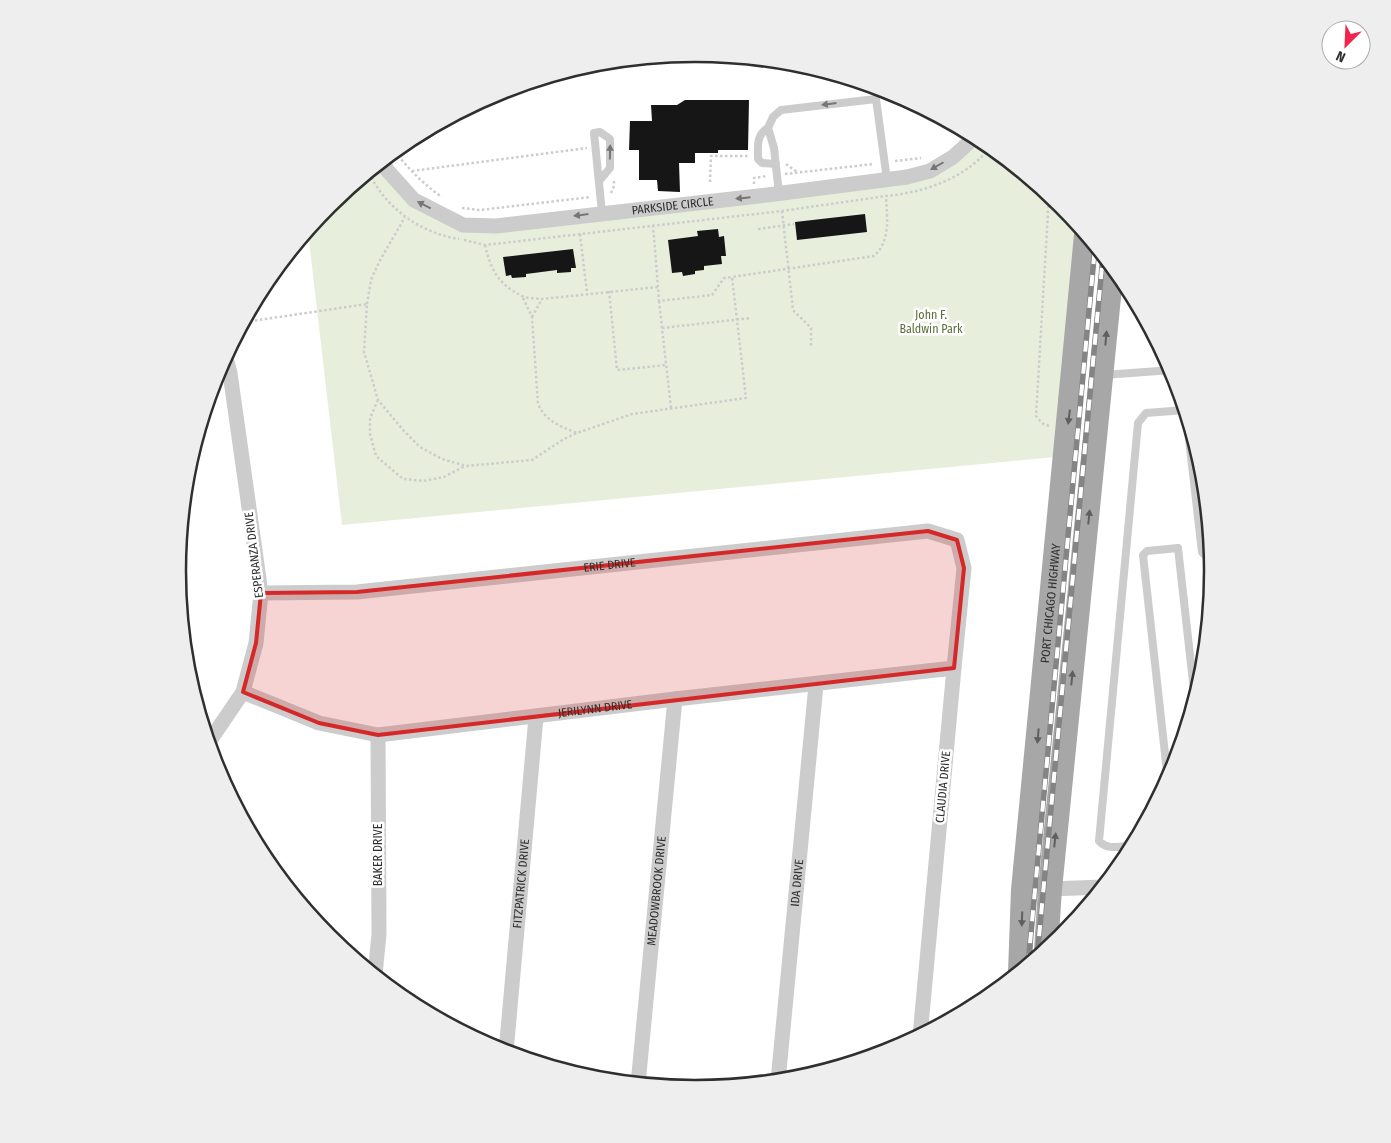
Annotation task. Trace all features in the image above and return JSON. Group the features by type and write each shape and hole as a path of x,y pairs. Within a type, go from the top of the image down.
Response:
{"main road":[{"name":"PORT CHICAGO HIGHWAY","path":"1020,963 1023,890 1085,245"},
{"path":"1047,939 1050,888 1111,278"},
{"path":"1074,369 1102,375"}],"street":[{"name":"PARKSIDE CIRCLE","path":"386,168 414,200 463,225 496,226 779,194 907,177 930,171 953,157 968,142"},
{"name":"ESPERANZA DRIVE","path":"214,735 243,692 256,643 261,593 229,369"},
{"name":"ERIE DRIVE","path":"261,593 357,592 928,531 957,540"},
{"name":"CLAUDIA DRIVE","path":"921,1028 964,568 957,540"},
{"name":"JERILYNN DRIVE","path":"243,692 319,723 378,735 954,668"},
{"name":"IDA DRIVE","path":"779,1073 816,685"},
{"name":"MEADOWBROOK DRIVE","path":"639,1077 675,699"},
{"name":"FITZPATRICK DRIVE","path":"507,1044 536,717"},
{"name":"BAKER DRIVE","path":"377,967 379,934 378,735"},
{"path":"1023,890 1094,887"}],"lane":[{"path":"776,164 762,163 758,159 758,140 762,132 768,128 773,117 781,110 876,99 887,180"},
{"path":"768,128 774,148 779,194"},
{"path":"600,180 610,168 611,146 607,135 600,132 594,133 602,213"},
{"path":"1102,375 1163,371"},
{"path":"1124,846 1112,848 1103,845 1099,841 1138,423 1146,413 1178,412"},
{"path":"1191,456 1203,554"},
{"path":"1166,765 1143,555 1147,551 1178,548 1193,680"}],"path":[{"path":"412,171 595,147"},
{"path":"659,301 712,295 724,278 874,256 882,249 886,237 886,196 921,191 951,179 973,166 985,153"},
{"path":"710,182 711,156 753,156"},
{"path":"400,158 434,192 449,202"},
{"path":"754,190 754,178 923,158"},
{"path":"374,178 391,204 405,217 379,262 371,280 367,304 364,352 378,400 402,430 420,447 442,459 466,466"},
{"path":"456,205 464,209 480,210 601,196"},
{"path":"1048,206 1036,416 1042,424 1067,431"},
{"path":"782,211 793,310 811,328 811,347"},
{"path":"758,229 794,224"},
{"path":"653,225 671,408"},
{"path":"580,234 586,293"},
{"path":"486,246 494,273 499,281 522,297 532,317 538,404 543,414 561,427 577,433"},
{"path":"378,400 370,418 370,434 376,456 403,479 423,482 444,477 466,466 532,460 564,439 577,433 632,414 746,398 732,277"},
{"path":"522,297 542,299 658,287"},
{"path":"609,291 617,370 666,364"},
{"path":"532,317 542,299"},
{"path":"253,321 367,304"},
{"path":"662,328 751,318"}],"highlighted area":[{"path":"928,531 957,540 964,568 954,668 378,735 319,723 243,692 256,643 261,593 357,592"}],"green space":[{"name":"John F. Baldwin Park","path":"967,142 1031,189 1085,245 1065,456 342,525 309,241 360,189 388,167 414,200 463,225 907,177"}],"building":[{"path":"685,100 749,100 748,150 718,150 718,153 695,153 695,163 679,163 680,192 658,191 657,180 639,180 639,150 629,150 630,121 652,121 651,105 677,105"},
{"path":"865,214 867,232 797,240 795,222"},
{"path":"718,229 719,237 724,236 726,256 721,256 722,264 704,266 704,270 695,271 695,274 683,276 682,272 672,273 668,240 698,236 697,231"},
{"path":"573,249 576,268 571,268 571,272 557,273 557,270 526,274 526,277 512,278 511,275 506,276 503,257"}],"railway":[{"path":"1029,956 1094,256"},
{"path":"1038,947 1102,266"}]}
